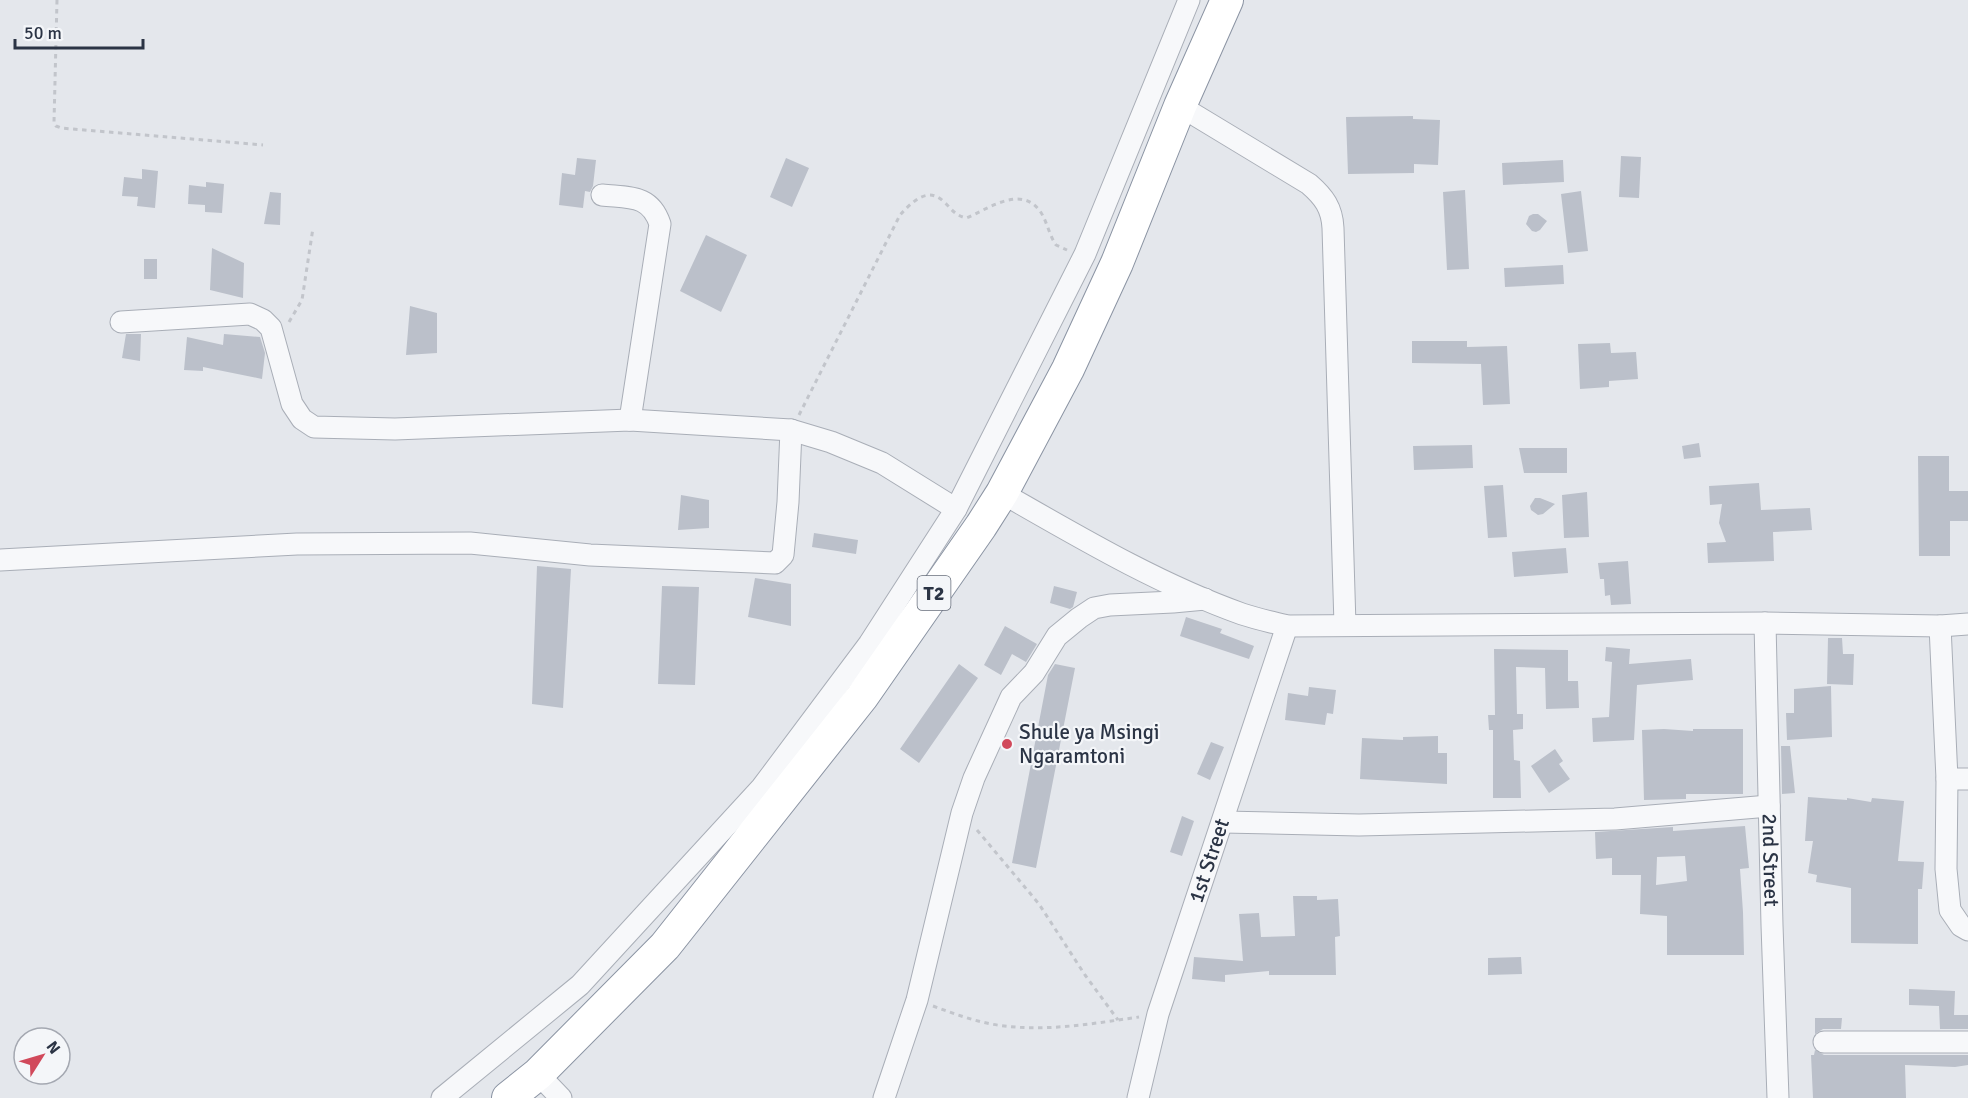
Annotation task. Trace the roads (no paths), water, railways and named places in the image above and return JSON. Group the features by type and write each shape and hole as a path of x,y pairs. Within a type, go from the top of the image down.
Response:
{"highway":[{"name":"T2","path":"508,1098 538,1074 665,946 862,697 1002,493 1068,369 1117,263 1180,106 1227,0"}],"street":[{"path":"442,1098 580,985 762,787 869,644 957,509 1086,254 1189,0"},
{"path":"1180,106 1309,184 1325,199 1330,208 1334,228 1345,625"},
{"path":"602,195 639,199 652,207 660,224 630,420"},
{"path":"121,322 249,314 263,320 271,328 276,340 292,404 302,419 314,428 395,429 630,420 791,430 831,442 882,463 957,509"},
{"path":"0,561 297,544 470,543 590,555 775,563 783,555 791,430"},
{"path":"1002,493 1069,533 1205,599 1244,615 1287,626 1765,623 1940,626 1968,624"},
{"path":"884,1098 917,1000 962,813 974,778 1011,697 1034,673 1058,636 1094,608 1205,599"},
{"name":"2nd Street","path":"1765,623 1778,1098"},
{"name":"1st Street","path":"1138,1098 1158,1014 1287,626"},
{"path":"1940,626 1958,779 1946,869 1950,910 1968,930"},
{"path":"1222,822 1359,825 1615,819 1769,806"},
{"path":"1824,1042 1968,1042"},
{"path":"538,1074 561,1098"}],"place":[{"name":"Shule ya Msingi Ngaramtoni","path":"1007,744"}]}
